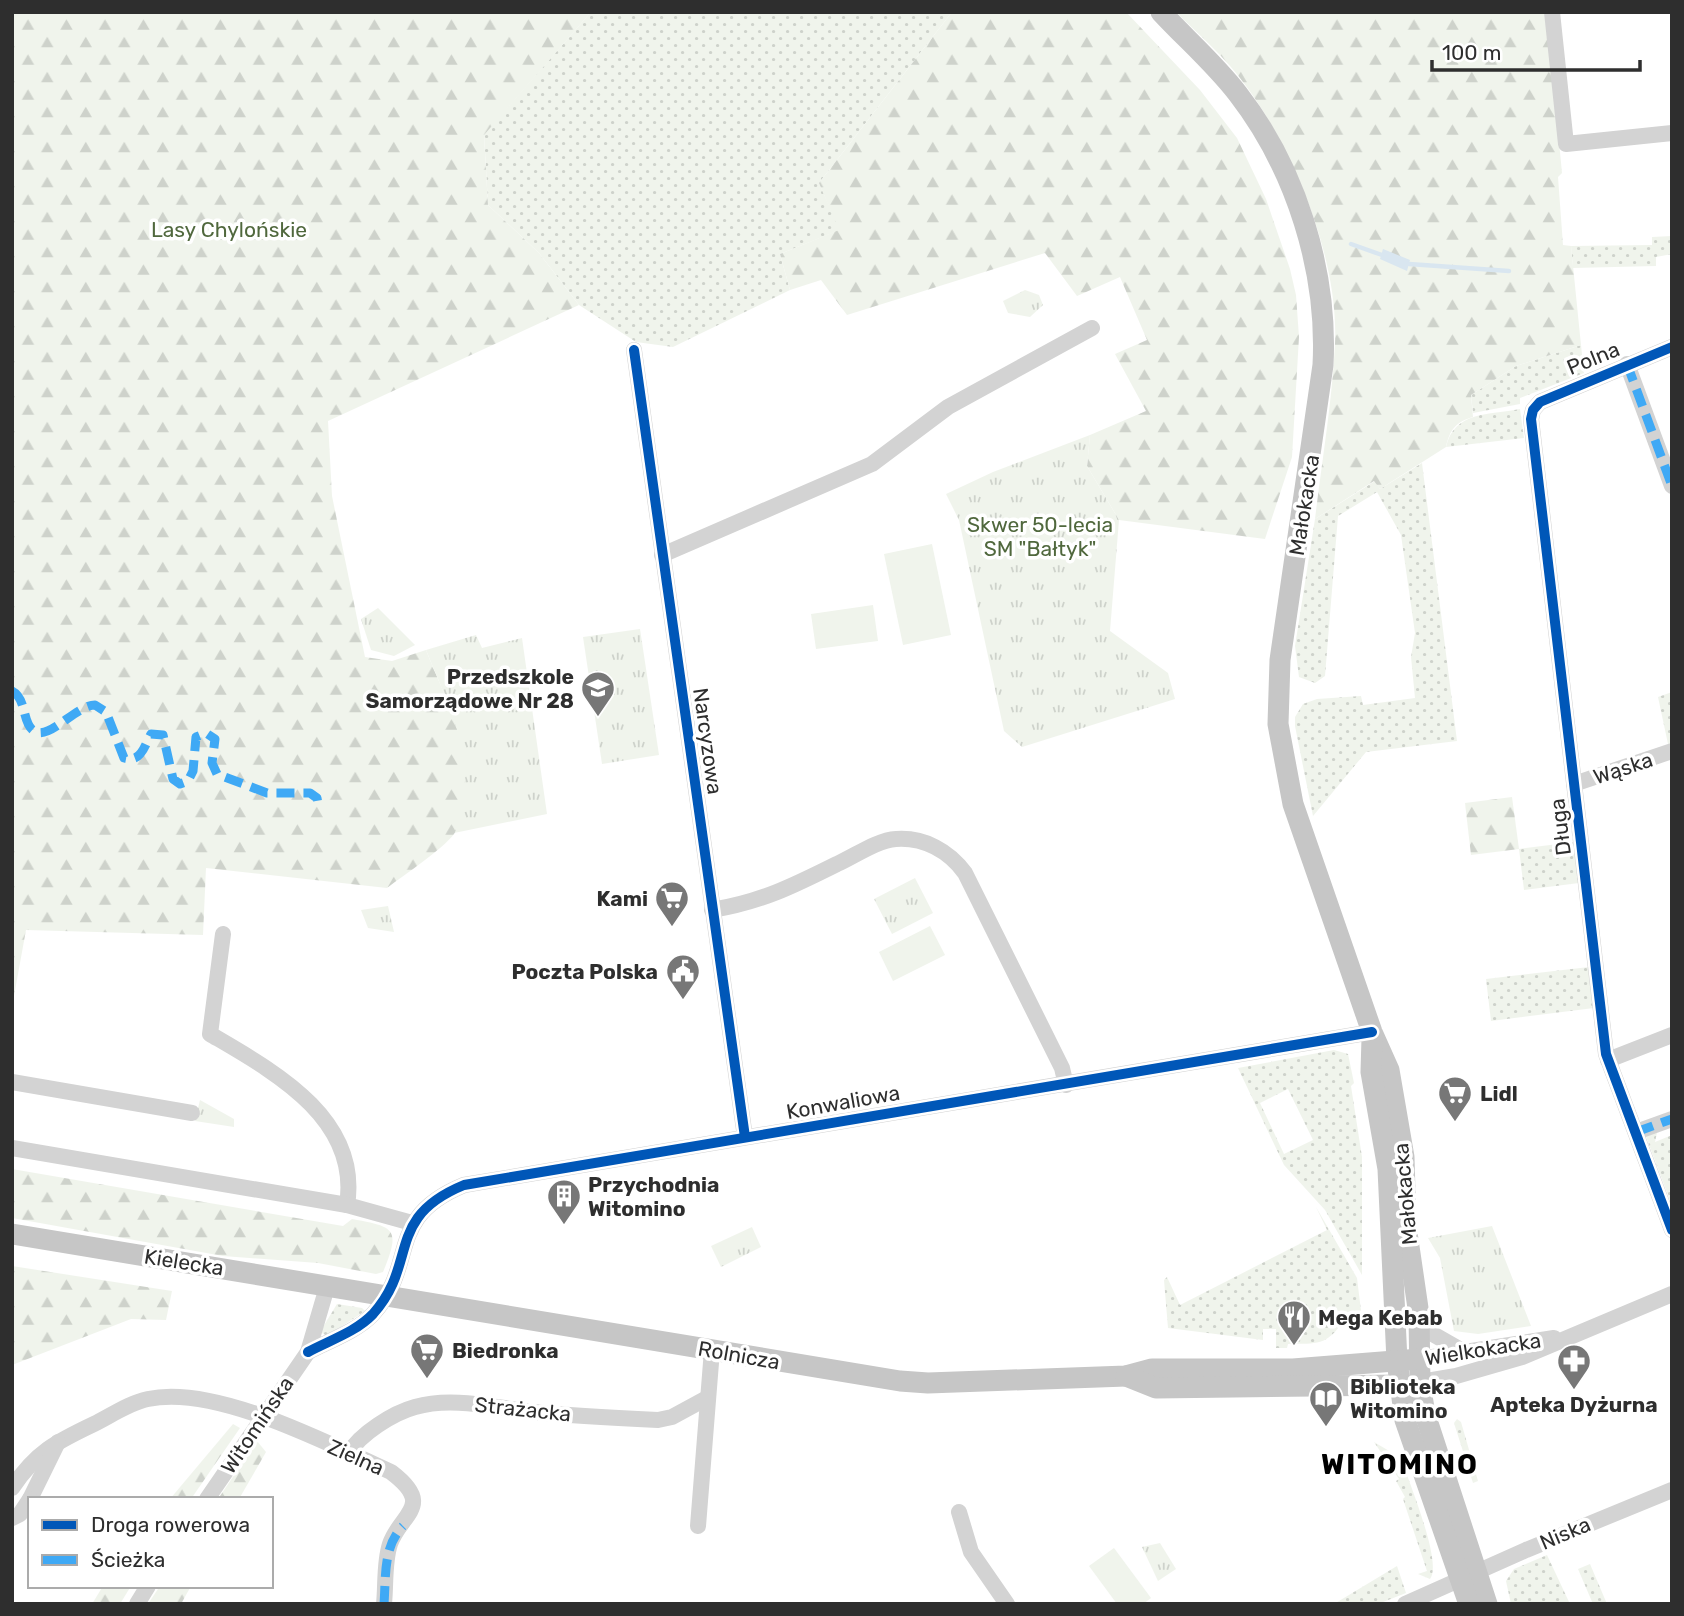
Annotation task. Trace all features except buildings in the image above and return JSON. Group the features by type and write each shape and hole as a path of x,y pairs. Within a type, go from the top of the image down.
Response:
{"main road":[{"name":"Małokacka","path":"1161,12 1230,84 1257,120 1289,182 1316,265 1323,319 1323,365 1280,660 1278,724 1293,804 1372,1032 1389,1070 1404,1157 1406,1226 1419,1319 1420,1359 1410,1384"},
{"name":"Małokacka","path":"1372,1032 1371,1072 1388,1169 1397,1361 1410,1384"},
{"name":"Kielecka","path":"12,1234 356,1292"},
{"name":"Rolnicza","path":"356,1292 918,1382 1126,1376 1152,1369 1293,1369 1397,1361"},
{"name":"Wielkokacka","path":"1397,1361 1420,1359"},
{"name":"Rolnicza","path":"1126,1376 1156,1388 1410,1384"},
{"path":"1410,1384 1410,1440 1470,1576 1487,1604"},
{"path":"1469,1604 1470,1576"}],"street":[{"path":"1552,12 1566,144 1672,133"},
{"path":"662,555 872,464 948,407 1092,328"},
{"name":"Polna","path":"1533,410 1540,402 1672,347"},
{"name":"Narcyzowa","path":"634,350 745,1138"},
{"path":"1627,364 1672,486"},
{"name":"Długa","path":"1533,410 1531,419 1608,1060 1672,1230"},
{"name":"Wąska","path":"1574,784 1672,751"},
{"path":"712,910 753,903 886,841 914,839 930,844 956,861 965,873 1062,1068 1066,1085"},
{"path":"223,934 210,1034 274,1073 316,1107 328,1126 346,1168 350,1186 347,1205"},
{"name":"Konwaliowa","path":"385,1297 400,1265 412,1223 424,1208 442,1194 464,1185 1372,1032"},
{"path":"1608,1060 1672,1035"},
{"path":"12,1082 192,1113"},
{"path":"1636,1132 1672,1119"},
{"path":"12,1148 347,1205 412,1223"},
{"name":"Witomińska","path":"208,1497 308,1352 327,1287"},
{"name":"Wielkokacka","path":"1410,1384 1522,1357 1672,1294"},
{"name":"Witomińska","path":"308,1352 371,1316 385,1297"},
{"path":"1419,1319 1431,1333 1466,1353"},
{"name":"Wielkokacka","path":"1420,1359 1570,1336"},
{"path":"698,1526 712,1350"},
{"name":"Strażacka","path":"349,1452 379,1426 414,1407 443,1403 658,1420 672,1417 707,1398"},
{"name":"Zielna","path":"12,1488 35,1457 60,1440 149,1399 242,1407 349,1452 391,1472 402,1481 413,1504 409,1517 395,1533 388,1550 384,1604"},
{"path":"31,1497 60,1440"},
{"name":"Niska","path":"1405,1604 1533,1547 1672,1490"},
{"path":"12,1518 20,1514 28,1502"},
{"path":"959,1512 971,1552 1007,1604"},
{"path":"137,1604 147,1588"}],"green space":[{"name":"Lasy Chylońskie","path":"12,12 591,12 484,135 488,205 539,253 579,305 328,421 332,496 365,657 392,661 426,650 461,741 468,790 464,813 454,834 387,888 206,868 203,935 26,930 12,1007"},
{"path":"591,12 952,12 819,183 840,230 780,254 790,290 673,347 636,342 579,305 539,253 488,205 484,134"},
{"path":"952,12 1126,12 1200,90 1237,138 1266,199 1290,269 1296,295 1299,337 1292,457 1265,539 1119,520 1087,466 1090,435 1146,411 1115,354 1147,340 1120,277 1077,296 1045,253 847,315 821,280 790,290 780,254 839,230 819,183"},
{"path":"1176,12 1545,12 1562,173 1558,177 1563,245 1571,246 1581,345 1516,366 1471,395 1473,417 1455,427 1446,447 1380,489 1374,481 1315,519 1335,344 1330,278 1322,243 1297,174 1264,113 1230,66"},
{"path":"1672,236 1672,254 1656,257 1656,266 1573,268 1571,246 1652,245 1652,237"},
{"path":"1025,290 1039,295 1043,305 1030,317 1008,313 1003,301"},
{"path":"1581,345 1584,373 1520,398 1520,404 1473,413 1471,395 1516,366"},
{"path":"1520,409 1524,438 1446,447 1450,435 1465,421 1485,414"},
{"name":"Skwer 50-lecia SM \"Bałtyk\"","path":"1090,435 1087,466 1119,520 1110,631 1168,673 1175,699 1022,747 1004,731 959,520 946,494 993,472"},
{"path":"1422,463 1457,741 1366,752 1313,816 1295,726 1295,717 1303,704 1317,699 1361,696 1363,705 1415,698 1411,657 1415,633 1401,535 1377,492 1338,516 1325,676 1315,683 1299,677 1295,646 1315,519 1375,481 1380,489"},
{"path":"932,544 951,635 903,645 884,554"},
{"path":"873,605 878,641 816,649 811,614"},
{"path":"378,608 415,645 394,656 371,650 361,619"},
{"path":"640,629 659,755 602,764 583,637"},
{"path":"476,635 482,648 522,638 547,814 454,833 462,809 464,763 453,717 426,650"},
{"path":"1672,692 1672,743 1668,744 1658,697"},
{"path":"1512,797 1519,849 1471,855 1465,803"},
{"path":"1574,842 1579,883 1524,890 1519,849"},
{"path":"915,878 933,913 892,934 874,899"},
{"path":"388,906 394,932 368,928 361,910"},
{"path":"930,926 945,955 893,981 879,952"},
{"path":"1589,967 1594,1008 1491,1021 1486,979"},
{"path":"1334,1050 1348,1054 1362,1157 1362,1275 1325,1210 1284,1165 1238,1068","holes":["1288,1089 1313,1140 1284,1154 1260,1103"]},
{"path":"200,1100 234,1119 234,1127 195,1121"},
{"path":"1658,1128 1655,1142 1672,1135 1672,1206 1645,1134"},
{"path":"12,1169 343,1226 352,1219 378,1224 390,1232 392,1246 383,1272 376,1274 318,1263 223,1256 12,1218"},
{"path":"1316,1207 1357,1278 1362,1319 1344,1320 1332,1335 1320,1342 1288,1344 1287,1348 1276,1348 1276,1329 1263,1329 1263,1340 1168,1328 1164,1280 1167,1277 1180,1305 1327,1230"},
{"path":"1492,1226 1531,1326 1478,1334 1454,1331 1440,1258 1428,1238"},
{"path":"752,1227 761,1247 721,1267 711,1246"},
{"path":"12,1266 172,1291 166,1320 131,1319 12,1365"},
{"path":"337,1304 362,1308 365,1311 327,1336 320,1332"},
{"path":"1457,1419 1461,1422 1478,1481 1473,1483 1454,1423"},
{"path":"233,1424 240,1428 192,1497 172,1497"},
{"path":"257,1441 266,1452 240,1497 219,1497"},
{"path":"1374,1442 1401,1458 1428,1539 1433,1570 1430,1579 1418,1574 1427,1571 1403,1499 1405,1497 1396,1481 1399,1479"},
{"path":"1160,1543 1176,1569 1158,1581 1142,1547"},
{"path":"1114,1548 1151,1598 1143,1604 1117,1604 1089,1566"},
{"path":"1547,1555 1570,1604 1511,1604 1506,1581 1514,1569"},
{"path":"1590,1564 1607,1604 1593,1604 1578,1569"},
{"path":"1397,1566 1406,1593 1378,1604 1334,1604"},
{"path":"102,1588 130,1588 120,1604 92,1604"},
{"path":"159,1588 190,1588 181,1604 148,1604"}],"shaded area":[{"path":"1383,249 1410,260 1407,271 1380,259"}],"waterway":[{"path":"1351,244 1382,255"},
{"path":"1409,264 1509,271"}],"marked path":[{"path":"1627,364 1672,486"},
{"path":"12,691 20,700 28,724 36,732 49,730 80,710 95,705 106,712 124,758 139,756 151,734 163,735 173,779 180,784 188,781 193,771 196,737 206,733 215,739 212,763 217,774 267,793 310,793 317,798 318,804"},
{"path":"1636,1132 1672,1119"},
{"path":"384,1604 389,1552 403,1526"}],"cycle path":[{"path":"1672,347 1540,402 1533,410 1531,419 1606,1054 1672,1230"},
{"path":"634,350 745,1137"},
{"path":"308,1352 350,1331 373,1314 387,1295 412,1227 422,1212 439,1198 464,1185 1372,1032"}],"place":[{"name":"Przedszkole Samorządowe Nr 28","path":"598,718"},
{"name":"Kami","path":"672,928"},
{"name":"Poczta Polska","path":"683,1001"},
{"name":"Lidl","path":"1455,1123"},
{"name":"Przychodnia Witomino","path":"564,1226"},
{"name":"Mega Kebab","path":"1294,1347"},
{"name":"Biedronka","path":"427,1380"},
{"name":"Apteka Dyżurna","path":"1574,1391"},
{"name":"Biblioteka Witomino","path":"1326,1428"}],"district":[{"name":"WITOMINO","path":"1400,1464"}]}
